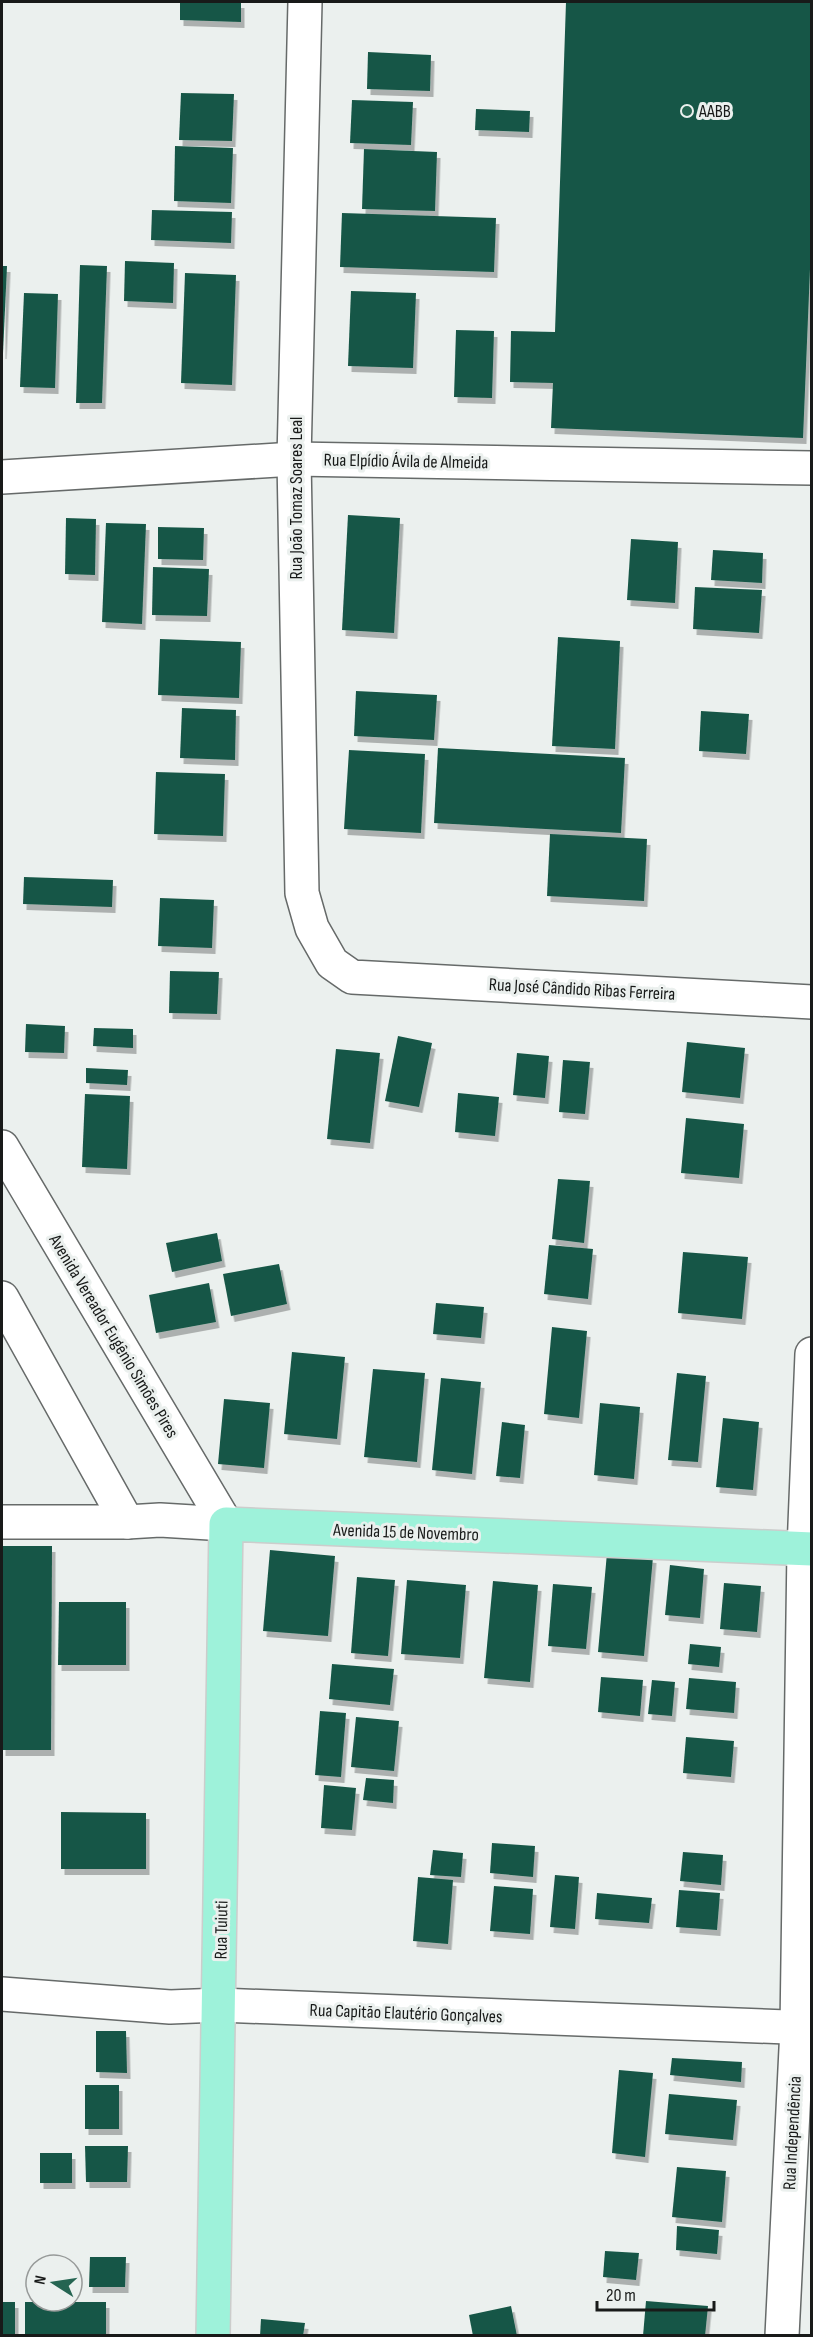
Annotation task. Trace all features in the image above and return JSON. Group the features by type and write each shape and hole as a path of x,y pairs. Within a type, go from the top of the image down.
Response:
{"main road":[{"name":"Avenida 15 de Novembro","path":"226,1524 808,1549"},
{"name":"Rua Tuiuti","path":"213,2336 226,1524"}],"street":[{"name":"Rua João Tomaz Soares Leal","path":"305,2 294,459 302,893 312,928 332,963 352,977"},
{"name":"Rua Elpídio Ávila de Almeida","path":"2,477 294,459 812,468"},
{"name":"Rua José Cândido Ribas Ferreira","path":"352,977 812,1002"},
{"name":"Avenida Vereador Eugênio Simões Pires","path":"7,1169 226,1524"},
{"path":"2,1298 127,1522"},
{"name":"Rua Independência","path":"782,2336 804,2028 812,1354"},
{"name":"Avenida 15 de Novembro","path":"2,1522 160,1520 226,1524"},
{"name":"Rua Capitão Elautério Gonçalves","path":"2,1994 170,2007 220,2005 804,2028"}],"building":[{"path":"180,2 241,2 241,22 180,20"},
{"name":"AABB","path":"566,2 812,2 812,221 803,438 551,428 553,383 510,382 511,331 555,332"},
{"path":"368,52 431,55 430,91 367,89"},
{"path":"181,93 234,94 232,141 179,140"},
{"path":"352,100 413,102 411,145 350,143"},
{"path":"476,109 530,111 529,132 475,130"},
{"path":"175,146 233,148 231,203 174,201"},
{"path":"364,149 437,152 435,211 362,209"},
{"path":"152,210 232,212 231,243 151,240"},
{"path":"342,213 496,218 494,272 340,267"},
{"path":"125,261 174,263 173,303 124,301"},
{"path":"80,265 107,266 102,403 76,403"},
{"path":"2,266 7,266 3,353 2,353"},
{"path":"185,273 236,275 232,385 181,383"},
{"path":"351,291 416,293 413,368 348,366"},
{"path":"24,293 58,294 55,388 20,387"},
{"path":"456,330 494,331 492,398 454,397"},
{"path":"348,515 400,518 394,633 342,630"},
{"path":"66,518 96,519 95,575 65,574"},
{"path":"106,523 146,524 142,624 102,622"},
{"path":"158,527 204,528 203,560 158,559"},
{"path":"631,539 678,542 675,603 627,600"},
{"path":"713,550 763,553 762,583 711,580"},
{"path":"153,567 209,569 207,616 152,615"},
{"path":"695,587 762,590 759,633 693,629"},
{"path":"558,637 620,641 615,749 552,746"},
{"path":"160,639 241,642 239,698 158,695"},
{"path":"356,691 437,695 434,740 354,736"},
{"path":"182,708 236,710 235,760 180,758"},
{"path":"701,711 749,714 746,754 699,751"},
{"path":"438,748 625,758 621,833 434,823"},
{"path":"349,750 425,754 421,833 344,829"},
{"path":"156,772 225,774 223,836 154,834"},
{"path":"550,834 647,839 644,901 547,896"},
{"path":"24,877 113,880 112,907 23,904"},
{"path":"160,898 214,900 212,948 158,946"},
{"path":"170,971 219,972 217,1014 169,1013"},
{"path":"26,1024 65,1026 64,1053 25,1052"},
{"path":"94,1028 133,1029 133,1048 93,1046"},
{"path":"398,1036 432,1043 419,1107 385,1101"},
{"path":"687,1042 745,1048 740,1098 682,1092"},
{"path":"336,1049 380,1053 370,1143 327,1139"},
{"path":"517,1053 549,1056 545,1098 513,1095"},
{"path":"563,1060 590,1062 585,1114 559,1112"},
{"path":"86,1068 128,1070 127,1085 86,1083"},
{"path":"458,1093 499,1097 495,1136 455,1132"},
{"path":"85,1094 130,1096 127,1169 82,1167"},
{"path":"686,1118 744,1124 739,1178 681,1173"},
{"path":"558,1179 590,1181 584,1243 552,1239"},
{"path":"217,1233 222,1261 172,1272 166,1243"},
{"path":"549,1245 593,1249 588,1299 544,1294"},
{"path":"683,1252 748,1257 742,1319 678,1313"},
{"path":"279,1264 287,1304 231,1316 223,1274"},
{"path":"209,1283 216,1322 156,1333 149,1295"},
{"path":"436,1303 484,1307 481,1338 433,1334"},
{"path":"552,1327 587,1331 579,1418 544,1414"},
{"path":"292,1352 345,1357 337,1439 284,1434"},
{"path":"373,1369 425,1373 417,1462 364,1457"},
{"path":"677,1373 706,1376 698,1462 668,1460"},
{"path":"441,1378 481,1382 472,1474 432,1470"},
{"path":"224,1399 270,1403 264,1468 218,1464"},
{"path":"600,1403 640,1407 634,1479 594,1475"},
{"path":"723,1418 759,1422 753,1490 716,1487"},
{"path":"502,1422 525,1425 520,1478 496,1476"},
{"path":"2,1546 52,1546 51,1750 2,1750"},
{"path":"270,1550 335,1556 328,1636 263,1631"},
{"path":"607,1553 653,1557 644,1656 598,1652"},
{"path":"670,1565 704,1569 700,1618 665,1615"},
{"path":"357,1577 395,1580 388,1656 351,1653"},
{"path":"407,1580 466,1585 460,1658 401,1654"},
{"path":"493,1581 538,1585 530,1682 484,1678"},
{"path":"724,1583 761,1586 757,1632 720,1629"},
{"path":"553,1584 592,1587 586,1649 548,1646"},
{"path":"59,1602 126,1602 126,1665 58,1665"},
{"path":"690,1644 721,1647 719,1667 688,1664"},
{"path":"332,1664 394,1669 390,1705 329,1699"},
{"path":"601,1677 643,1680 640,1716 598,1712"},
{"path":"689,1678 736,1682 734,1713 686,1709"},
{"path":"652,1680 675,1682 672,1716 648,1714"},
{"path":"320,1711 346,1713 341,1777 315,1775"},
{"path":"356,1717 399,1721 394,1771 351,1767"},
{"path":"686,1737 734,1741 731,1777 683,1773"},
{"path":"366,1778 394,1780 393,1803 363,1800"},
{"path":"324,1785 356,1788 352,1830 321,1828"},
{"path":"61,1812 146,1813 146,1869 61,1869"},
{"path":"492,1843 535,1846 533,1877 490,1873"},
{"path":"433,1850 463,1853 461,1877 430,1875"},
{"path":"683,1852 723,1855 721,1885 680,1881"},
{"path":"555,1875 579,1877 575,1929 550,1927"},
{"path":"418,1877 453,1880 448,1944 413,1941"},
{"path":"494,1886 533,1889 530,1934 490,1931"},
{"path":"679,1890 720,1893 717,1930 676,1927"},
{"path":"597,1893 652,1898 649,1923 595,1919"},
{"path":"96,2031 126,2031 127,2073 96,2072"},
{"path":"672,2058 742,2062 741,2082 670,2075"},
{"path":"619,2070 653,2073 645,2157 612,2153"},
{"path":"85,2085 119,2085 119,2129 85,2129"},
{"path":"669,2094 737,2100 733,2140 665,2134"},
{"path":"85,2146 128,2146 127,2182 86,2182"},
{"path":"40,2153 72,2153 72,2183 40,2183"},
{"path":"677,2167 726,2171 722,2222 672,2217"},
{"path":"677,2226 719,2230 717,2254 676,2250"},
{"path":"605,2251 639,2253 636,2280 603,2277"},
{"path":"90,2257 126,2257 125,2287 89,2287"},
{"path":"646,2301 708,2306 705,2336 643,2336"},
{"path":"2,2302 15,2302 15,2336 2,2336"},
{"path":"84,2302 106,2302 106,2336 25,2336 25,2313 84,2313"},
{"path":"511,2306 517,2336 473,2336 469,2315"},
{"path":"261,2319 305,2323 303,2336 260,2336"}],"place":[{"name":"AABB","path":"687,111"}]}
